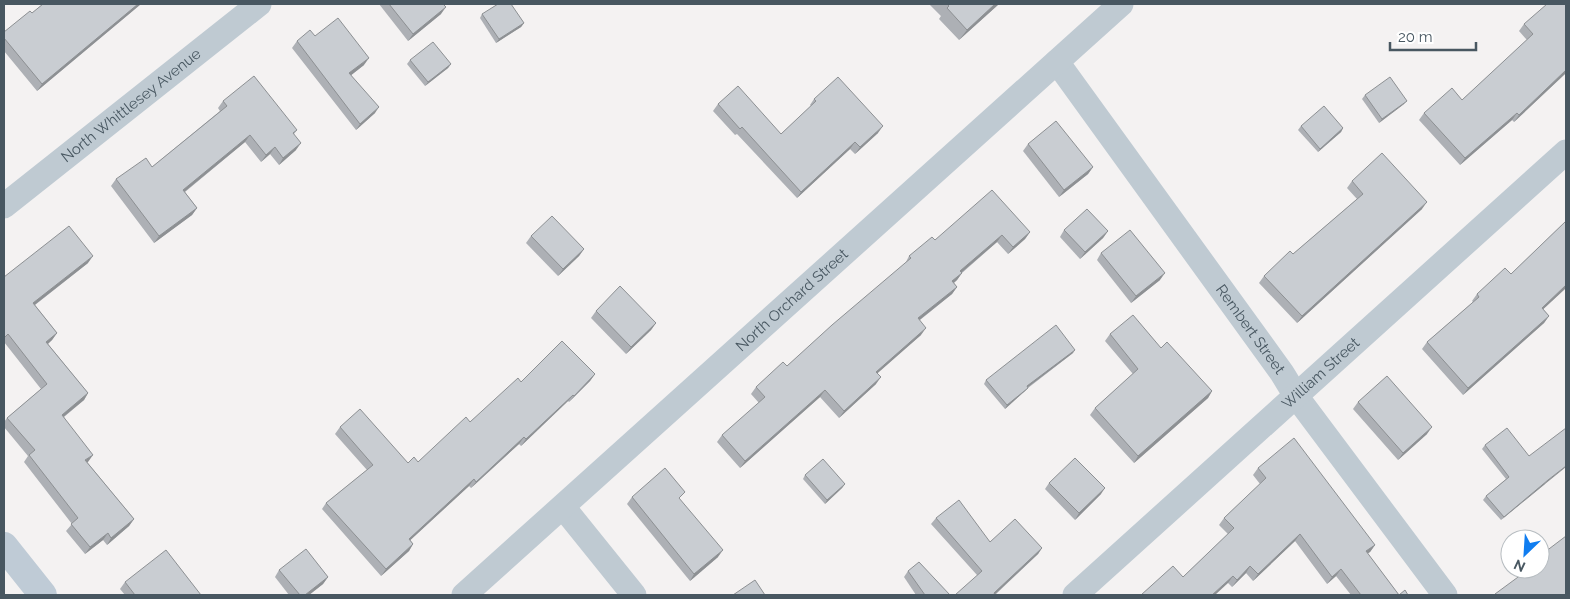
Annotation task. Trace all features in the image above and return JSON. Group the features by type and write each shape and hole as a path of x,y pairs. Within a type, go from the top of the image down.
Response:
{"main road":[{"path":"4,546 44,595"}],"street":[{"name":"North Whittlesey Avenue","path":"4,206 259,4"},
{"name":"North Orchard Street","path":"464,595 1121,4"},
{"name":"Rembert Street","path":"1056,62 1270,357 1296,396 1446,595"},
{"name":"William Street","path":"1075,595 1566,152"},
{"path":"563,507 634,595"}],"building":[{"path":"43,4 138,4 42,84 4,38 4,32 30,11 32,13"},
{"path":"389,4 443,4 446,7 413,34"},
{"path":"498,4 511,4 524,23 499,39 482,14"},
{"path":"947,4 995,4 967,30 947,8 949,6"},
{"path":"1547,4 1566,4 1566,70 1519,115 1517,113 1465,158 1424,113 1452,88 1462,100 1533,34 1524,24"},
{"path":"338,18 369,58 349,73 379,107 360,124 297,41 310,30 315,36"},
{"path":"433,42 451,64 428,82 410,60"},
{"path":"254,76 297,130 293,133 301,143 283,158 275,147 266,155 250,135 183,190 197,208 159,236 116,179 146,158 152,167 227,106 223,101"},
{"path":"838,77 883,126 860,147 855,142 801,192 742,127 740,129 718,104 738,86 781,134"},
{"path":"1390,77 1407,101 1382,119 1365,95"},
{"path":"1324,106 1343,128 1320,149 1301,126"},
{"path":"1056,121 1093,167 1064,190 1028,144"},
{"path":"1382,153 1427,202 1302,316 1264,276 1290,251 1293,254 1363,194 1352,181"},
{"path":"992,190 1030,232 1013,247 1002,235 960,271 962,273 952,281 957,287 918,318 926,328 876,372 881,377 844,411 825,390 745,461 722,435 765,397 756,387 783,362 787,366 911,258 909,256 932,237 935,240"},
{"path":"1087,209 1108,231 1085,252 1064,230"},
{"path":"552,216 584,249 563,269 531,236"},
{"path":"1566,221 1566,285 1542,308 1549,316 1468,388 1427,342 1479,297 1477,294 1505,268 1511,274"},
{"path":"69,226 93,256 33,303 57,333 46,342 88,393 62,415 93,455 85,460 134,519 111,538 108,533 90,547 71,524 78,518 29,455 35,450 7,418 47,384 8,334 4,338 4,277"},
{"path":"1130,230 1165,273 1136,296 1101,253"},
{"path":"620,286 656,323 631,347 596,311"},
{"path":"1133,315 1161,348 1167,342 1212,391 1138,456 1095,408 1138,369 1110,334"},
{"path":"1056,325 1075,350 1027,386 1028,388 1007,405 986,380"},
{"path":"562,341 595,374 574,396 526,439 524,437 476,482 474,479 409,539 413,544 386,569 326,503 373,465 340,427 360,409 408,463 414,457 418,462 466,417 470,422 518,378 521,382"},
{"path":"1387,376 1432,427 1403,453 1358,402"},
{"path":"1507,428 1529,456 1566,428 1566,466 1504,517 1486,496 1509,477 1485,445"},
{"path":"1294,438 1375,545 1366,551 1399,595 1361,595 1341,569 1332,577 1300,534 1258,574 1250,566 1237,580 1233,576 1212,595 1141,595 1173,566 1183,577 1234,528 1224,518 1266,478 1258,468"},
{"path":"1075,458 1105,488 1079,513 1049,483"},
{"path":"823,459 845,484 827,500 805,475"},
{"path":"665,468 685,492 679,498 723,550 694,574 632,497"},
{"path":"959,500 990,542 1015,519 1042,548 994,593 995,595 955,595 982,571 936,518"},
{"path":"1566,536 1566,595 1495,594 1515,579 1550,579 1550,548"},
{"path":"306,549 328,577 305,595 300,595 279,570"},
{"path":"166,550 201,595 135,595 125,582"},
{"path":"919,562 950,595 925,595 908,571"},
{"path":"755,580 765,595 733,595"},
{"path":"1405,590 1408,595 1399,595"}]}
